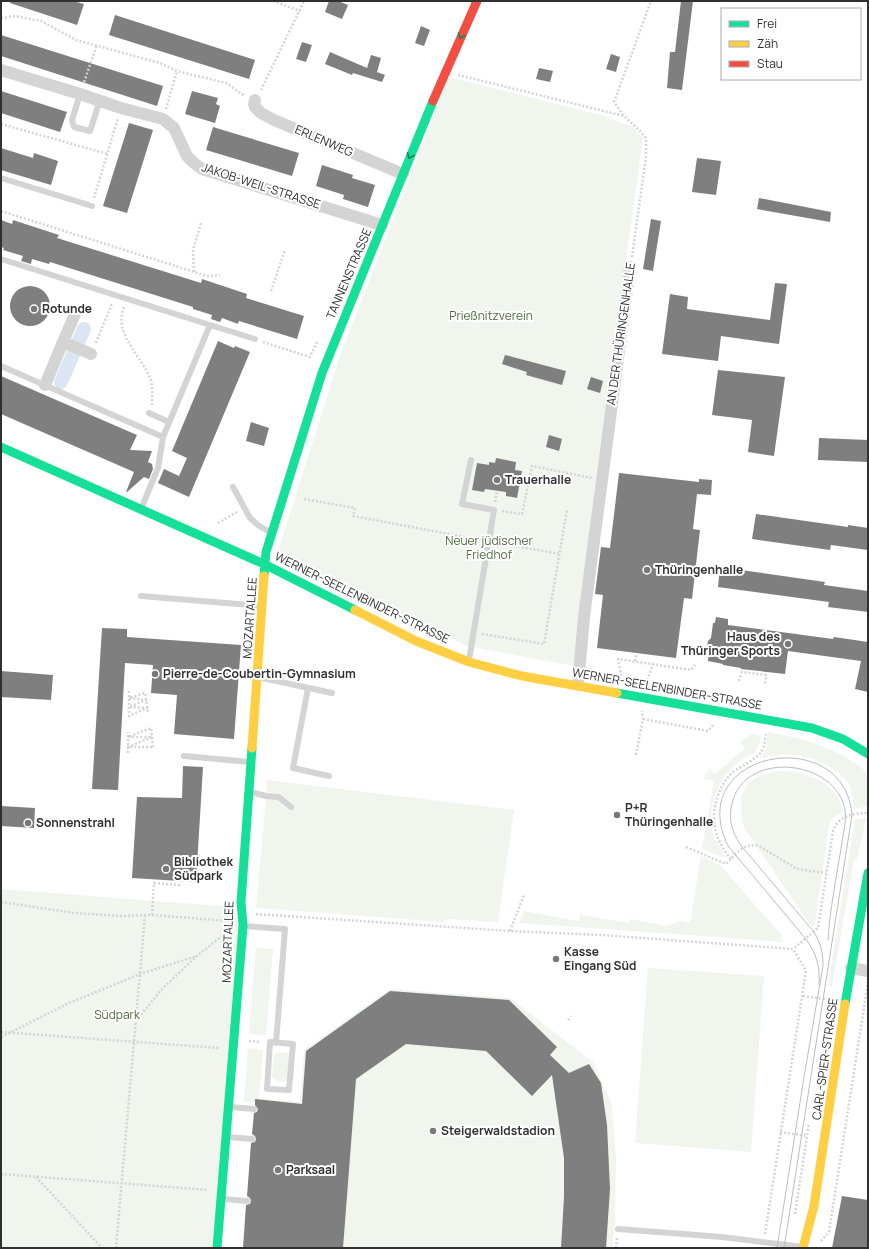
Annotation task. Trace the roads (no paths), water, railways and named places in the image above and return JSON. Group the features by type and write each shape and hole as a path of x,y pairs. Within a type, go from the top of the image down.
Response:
{"street":[{"name":"TANNENSTRASSE","path":"266,564 266,552 273,534 322,373 445,72 477,1"},
{"path":"1,70 100,100"},
{"name":"ERLENWEG","path":"252,99 255,107 261,113 274,120 403,174"},
{"name":"JAKOB-WEIL-STRASSE","path":"100,100 121,108 163,119 174,128 187,156 202,169 382,225"},
{"name":"AN DER THÜRINGENHALLE","path":"578,685 584,617 630,267"},
{"path":"45,385 71,346 75,314"},
{"path":"71,346 91,354"},
{"name":"WERNER-SEELENBINDER-STRASSE","path":"1,447 266,564 416,641 469,662 522,676 812,728 843,739 868,754"},
{"name":"MOZARTALLEE","path":"217,1248 229,1106 242,923 249,791 266,564"},
{"name":"CARL-SPIER-STRASSE","path":"804,1247 814,1206 851,968 868,873"},
{"path":"851,968 868,971"}],"lane":[{"path":"80,94 72,120 74,127 90,131 100,100"},
{"path":"1,178 92,206"},
{"path":"1,259 255,339"},
{"path":"142,509 158,468 163,437 210,325"},
{"path":"1,366 163,437"},
{"path":"148,413 169,422"},
{"path":"469,662 490,542 494,510 462,504 471,460"},
{"path":"233,486 250,518 273,534"},
{"path":"141,596 263,606"},
{"path":"258,677 332,693"},
{"path":"308,688 293,768 329,776"},
{"path":"184,756 252,762"},
{"path":"249,791 266,796 279,796 291,807"},
{"path":"242,923 285,929 276,1042"},
{"path":"270,1042 276,1042 293,1044 289,1090 267,1089 270,1042"},
{"path":"229,1106 254,1109"},
{"path":"226,1137 252,1139"},
{"path":"221,1199 247,1201"},
{"path":"618,1229 764,1241 804,1247"}],"waterway":[{"path":"61,382 84,329"}],"tram line":[{"path":"784,1248 852,815 843,786 823,767 798,759 770,760 745,769 727,788 720,813 728,846 810,945 817,961 819,985"},
{"path":"777,1248 823,961 820,945 814,932 743,848 733,831 730,813 733,800 742,784 756,773 773,768 791,768 810,772 826,780 838,793 845,810 845,820 828,940"}],"place":[{"name":"Rotunde","path":"34,309"},
{"name":"Trauerhalle","path":"497,480"},
{"name":"Thüringenhalle","path":"647,570"},
{"name":"Haus des Thüringer Sports","path":"788,644"},
{"name":"Pierre-de-Coubertin-Gymnasium","path":"155,674"},
{"name":"P+R Thüringenhalle","path":"617,815"},
{"name":"Sonnenstrahl","path":"28,823"},
{"name":"Bibliothek Südpark","path":"166,869"},
{"name":"Kasse Eingang Süd","path":"556,959"},
{"name":"Steigerwaldstadion","path":"433,1131"},
{"name":"Parksaal","path":"278,1170"}],"park label":[{"name":"Prießnitzverein","path":"491,316"},
{"name":"Neuer jüdischer Friedhof","path":"489,548"},
{"name":"Südpark","path":"117,1015"}]}
